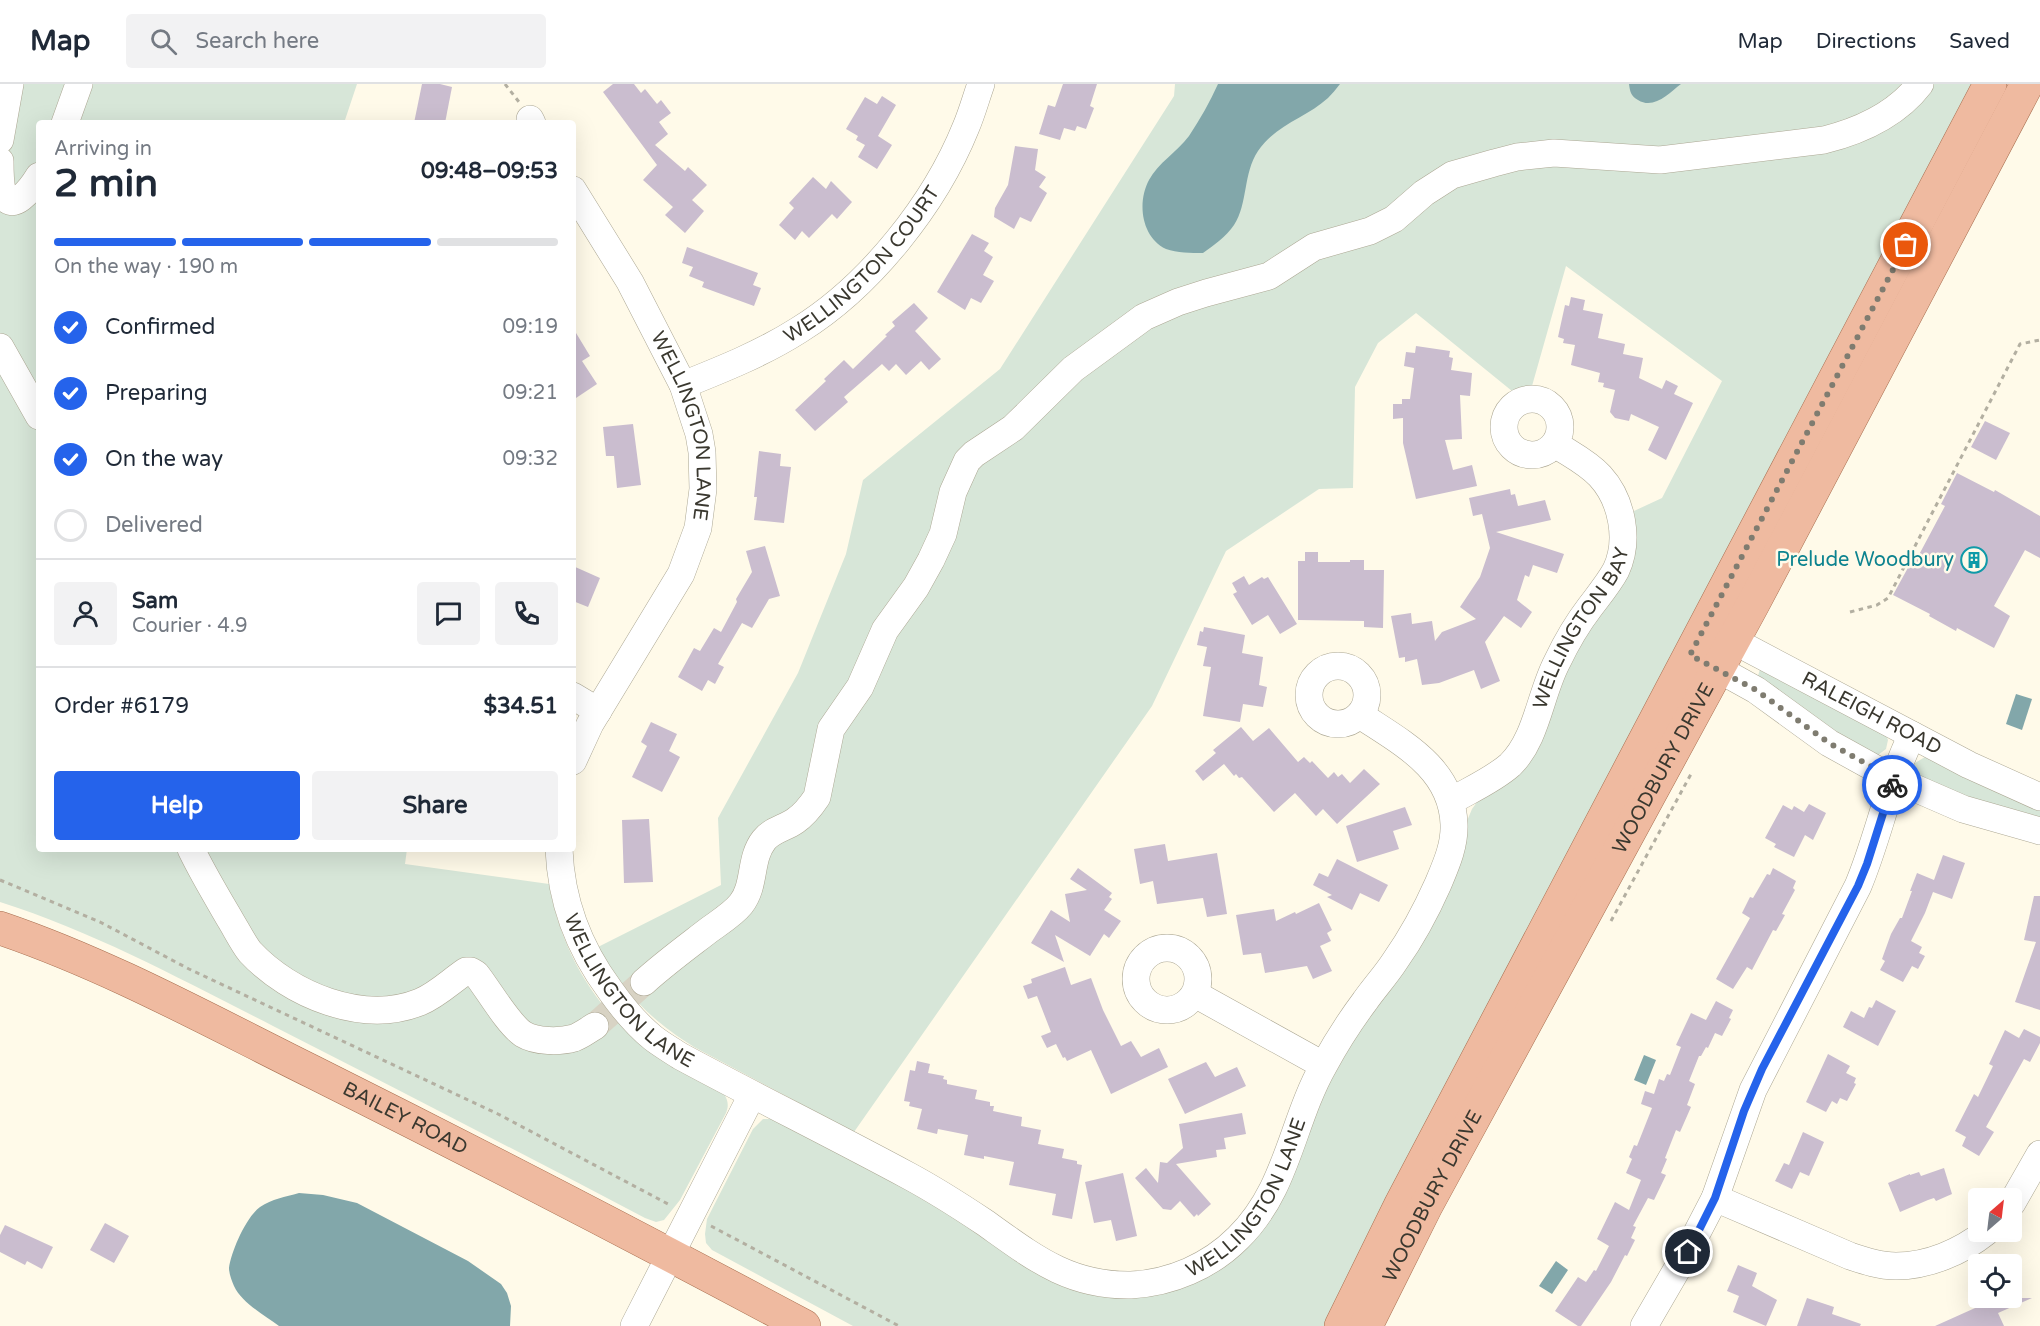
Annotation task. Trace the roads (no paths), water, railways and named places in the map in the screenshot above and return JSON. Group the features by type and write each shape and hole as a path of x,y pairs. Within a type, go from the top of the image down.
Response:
{"main road":[{"name":"WOODBURY DRIVE","path":"1366,1326 1719,633 1990,84"},
{"name":"WOODBURY DRIVE","path":"1719,633 2027,84"},
{"name":"WOODBURY DRIVE","path":"1341,1326 1400,1206 1704,662"},
{"name":"BAILEY ROAD","path":"0,928 125,979 402,1117 804,1326"}],"street":[{"path":"0,140 10,84"},
{"path":"66,120 79,84"},
{"name":"WELLINGTON COURT","path":"683,385 745,359 800,330 865,277 902,237 923,207 966,128 981,84"},
{"path":"644,982 741,904 752,883 757,854 766,838 794,822 817,797 831,729 860,687 893,616 916,587 932,560 943,534 952,492 967,461 1013,428 1072,369 1117,336 1144,317 1169,306 1206,292 1258,280 1279,271 1314,247 1370,231 1394,219 1424,193 1452,175 1534,154 1554,153 1660,160 1824,140 1840,136 1894,109 1920,84"},
{"path":"0,161 2,189 9,200 21,199 36,180"},
{"name":"WELLINGTON LANE","path":"576,195 630,282 683,385 699,434 703,489 698,528 681,574 598,711 576,754"},
{"path":"0,347 36,411"},
{"name":"WELLINGTON BAY","path":"1451,801 1509,766 1521,752 1555,664 1606,585 1621,555 1621,514 1613,495 1600,476 1555,444"},
{"name":"RALEIGH ROAD","path":"1719,633 1990,775 2040,797"},
{"name":"RALEIGH ROAD","path":"1704,662 1762,694 1836,748 1894,779 1963,809 2040,831"},
{"path":"576,698 598,711"},
{"name":"WELLINGTON LANE","path":"559,852 562,886 572,925 585,953 622,1007 661,1044 752,1095 909,1176 947,1198 1033,1258 1052,1268 1085,1280 1102,1283 1129,1285 1157,1282 1185,1273 1213,1259 1237,1239 1256,1218 1279,1178 1304,1108 1323,1065 1366,1000 1394,963 1429,904 1451,853 1455,824 1446,787 1424,759 1360,715"},
{"path":"1644,1326 1688,1252 1715,1198 1753,1090 1858,886 1899,763 1912,735"},
{"path":"192,852 203,875 249,951 267,967 295,986 323,1000 339,1006 361,1009 409,1006 422,1001 466,971 471,971 476,974 515,1026 524,1034 548,1040 562,1040 574,1038 595,1026"},
{"path":"1195,994 1323,1065"},
{"path":"634,1326 752,1095"},
{"path":"2021,1188 2040,1154"},
{"path":"1715,1198 1871,1263 1895,1266 1921,1263 1947,1255 1973,1242"}],"water":[{"path":"1218,84 1340,84 1328,98 1282,128 1258,151 1250,169 1242,208 1234,225 1224,237 1203,253 1166,249 1151,236 1146,228 1143,208 1145,189 1157,168 1189,136"},
{"path":"1629,84 1681,84 1661,99 1644,103 1630,92"},
{"path":"2016,694 2032,699 2022,730 2006,724"},
{"path":"1644,1055 1656,1060 1646,1085 1634,1080"},
{"path":"299,1193 323,1195 357,1203 468,1261 501,1284 507,1293 511,1306 510,1326 279,1326 242,1298 234,1286 229,1268 240,1235 255,1212 269,1202"},
{"path":"1556,1261 1568,1270 1552,1294 1539,1286"}],"tunnel":[{"path":"595,1026 644,982"}],"place":[{"name":"Prelude Woodbury","path":"1974,560"}]}
